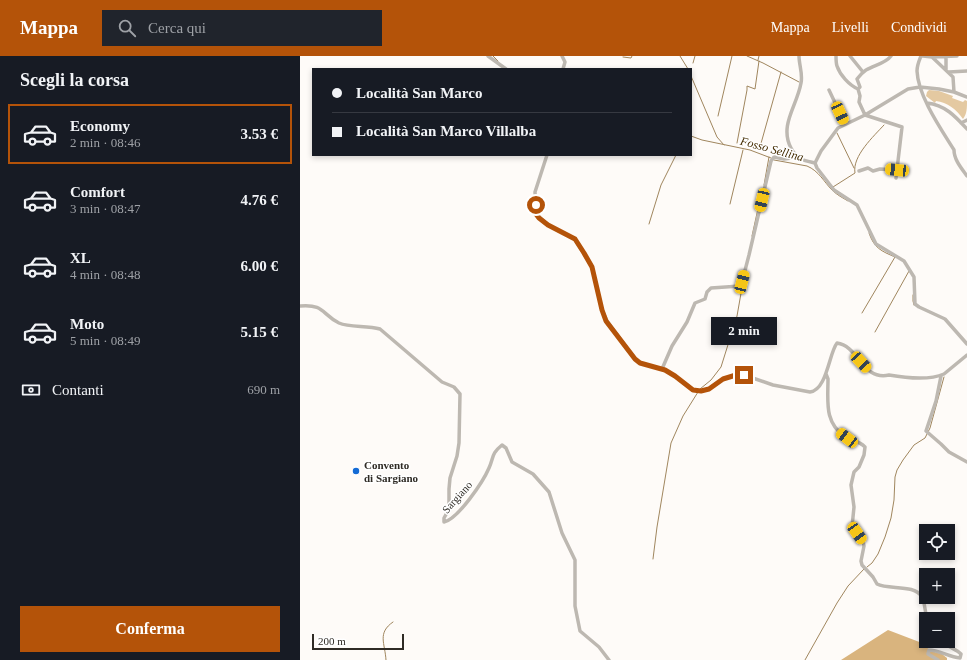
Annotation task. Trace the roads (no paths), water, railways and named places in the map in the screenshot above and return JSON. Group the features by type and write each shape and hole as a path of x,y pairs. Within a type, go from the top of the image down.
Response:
{"street":[{"path":"488,56 505,68"},
{"path":"562,56 565,62 563,68"},
{"path":"799,56 801,83 786,130 788,142 794,154 801,159 815,163"},
{"path":"836,56 837,66 844,77 852,86 858,89"},
{"path":"850,56 863,72"},
{"path":"891,56 886,62 877,64 863,72 857,79 860,87 858,89 860,96 859,102 865,114 902,126 896,178"},
{"path":"957,56 932,58 922,56 917,71 920,88 927,103 967,176"},
{"path":"946,57 948,71"},
{"path":"932,58 954,77 954,92"},
{"path":"948,71 967,71"},
{"path":"967,97 954,92 939,89 910,88 838,128 821,150 815,163 816,168 834,190 857,205 876,244 904,261 907,265 914,280 915,304 926,311 945,319 967,344"},
{"path":"829,90 845,124"},
{"path":"927,103 942,106 967,129"},
{"path":"961,123 967,120"},
{"path":"662,369 672,346 687,322 695,303 706,299 707,292 711,288 740,286 771,161 774,157 784,159 792,158 794,154"},
{"path":"547,156 535,192 536,214 548,225 575,239 592,267 606,321 632,356 640,363 662,369 675,376 693,390 701,391 709,389 723,379 736,375 744,375 773,385 814,392 826,374 837,343 840,343 846,347 870,372 883,376 889,375 924,378 941,376 967,355"},
{"path":"859,171 868,168 872,171 880,168 897,170"},
{"name":"Sargiano","path":"300,306 315,306 340,323 347,325 371,326 380,329 442,382 454,387 460,394 460,443 450,478 449,509 444,518 444,522 453,518 480,486 490,467 494,452 502,445 506,448 512,462 533,474 549,492 562,533 575,560 575,606 580,631 599,647 609,660"},
{"path":"826,374 828,379 828,415 837,430 847,438 860,442 865,447 864,455 859,467 854,472 851,485 854,507 852,527 863,541 864,546 862,565 874,577 876,584 916,591 922,597 925,612"},
{"path":"941,376 936,401 927,432 949,452 967,462"},
{"path":"938,660 928,654 929,650 935,650 944,655 960,658 961,654 950,648"}],"waterway":[{"path":"493,56 498,61"},
{"path":"623,57 631,58 632,56"},
{"name":"Fosso Sellina","path":"680,56 687,68"},
{"path":"693,63 695,56"},
{"path":"718,116 732,56"},
{"path":"747,56 799,82"},
{"path":"758,60 759,56"},
{"path":"737,143 747,86 755,89 759,61"},
{"path":"760,147 781,72"},
{"name":"Fosso Sellina","path":"692,78 717,137 724,145"},
{"path":"833,187 855,173 855,167 860,153 884,125"},
{"path":"837,133 854,168"},
{"name":"Fosso Sellina","path":"692,136 702,140 750,150 771,158"},
{"path":"730,204 743,150"},
{"path":"649,224 661,185 676,156"},
{"path":"764,185 769,157"},
{"name":"Fosso Sellina","path":"774,160 811,168 834,192 848,201"},
{"path":"752,236 759,204"},
{"name":"Fosso Sellina","path":"869,233 876,246 895,257"},
{"path":"862,313 895,257"},
{"path":"875,332 909,271"},
{"path":"700,389 711,380 721,367 737,316 743,282"},
{"name":"Fosso Sellina","path":"913,295 914,305"},
{"path":"867,567 872,563 878,554 891,518 897,470 914,445 925,438 930,428 944,377"},
{"path":"653,559 671,443 683,416 698,392"},
{"path":"805,660 848,586 864,569"},
{"path":"386,660 383,634 388,626 393,622"}],"place":[{"name":"Convento di Sargiano","path":"356,471"}]}
